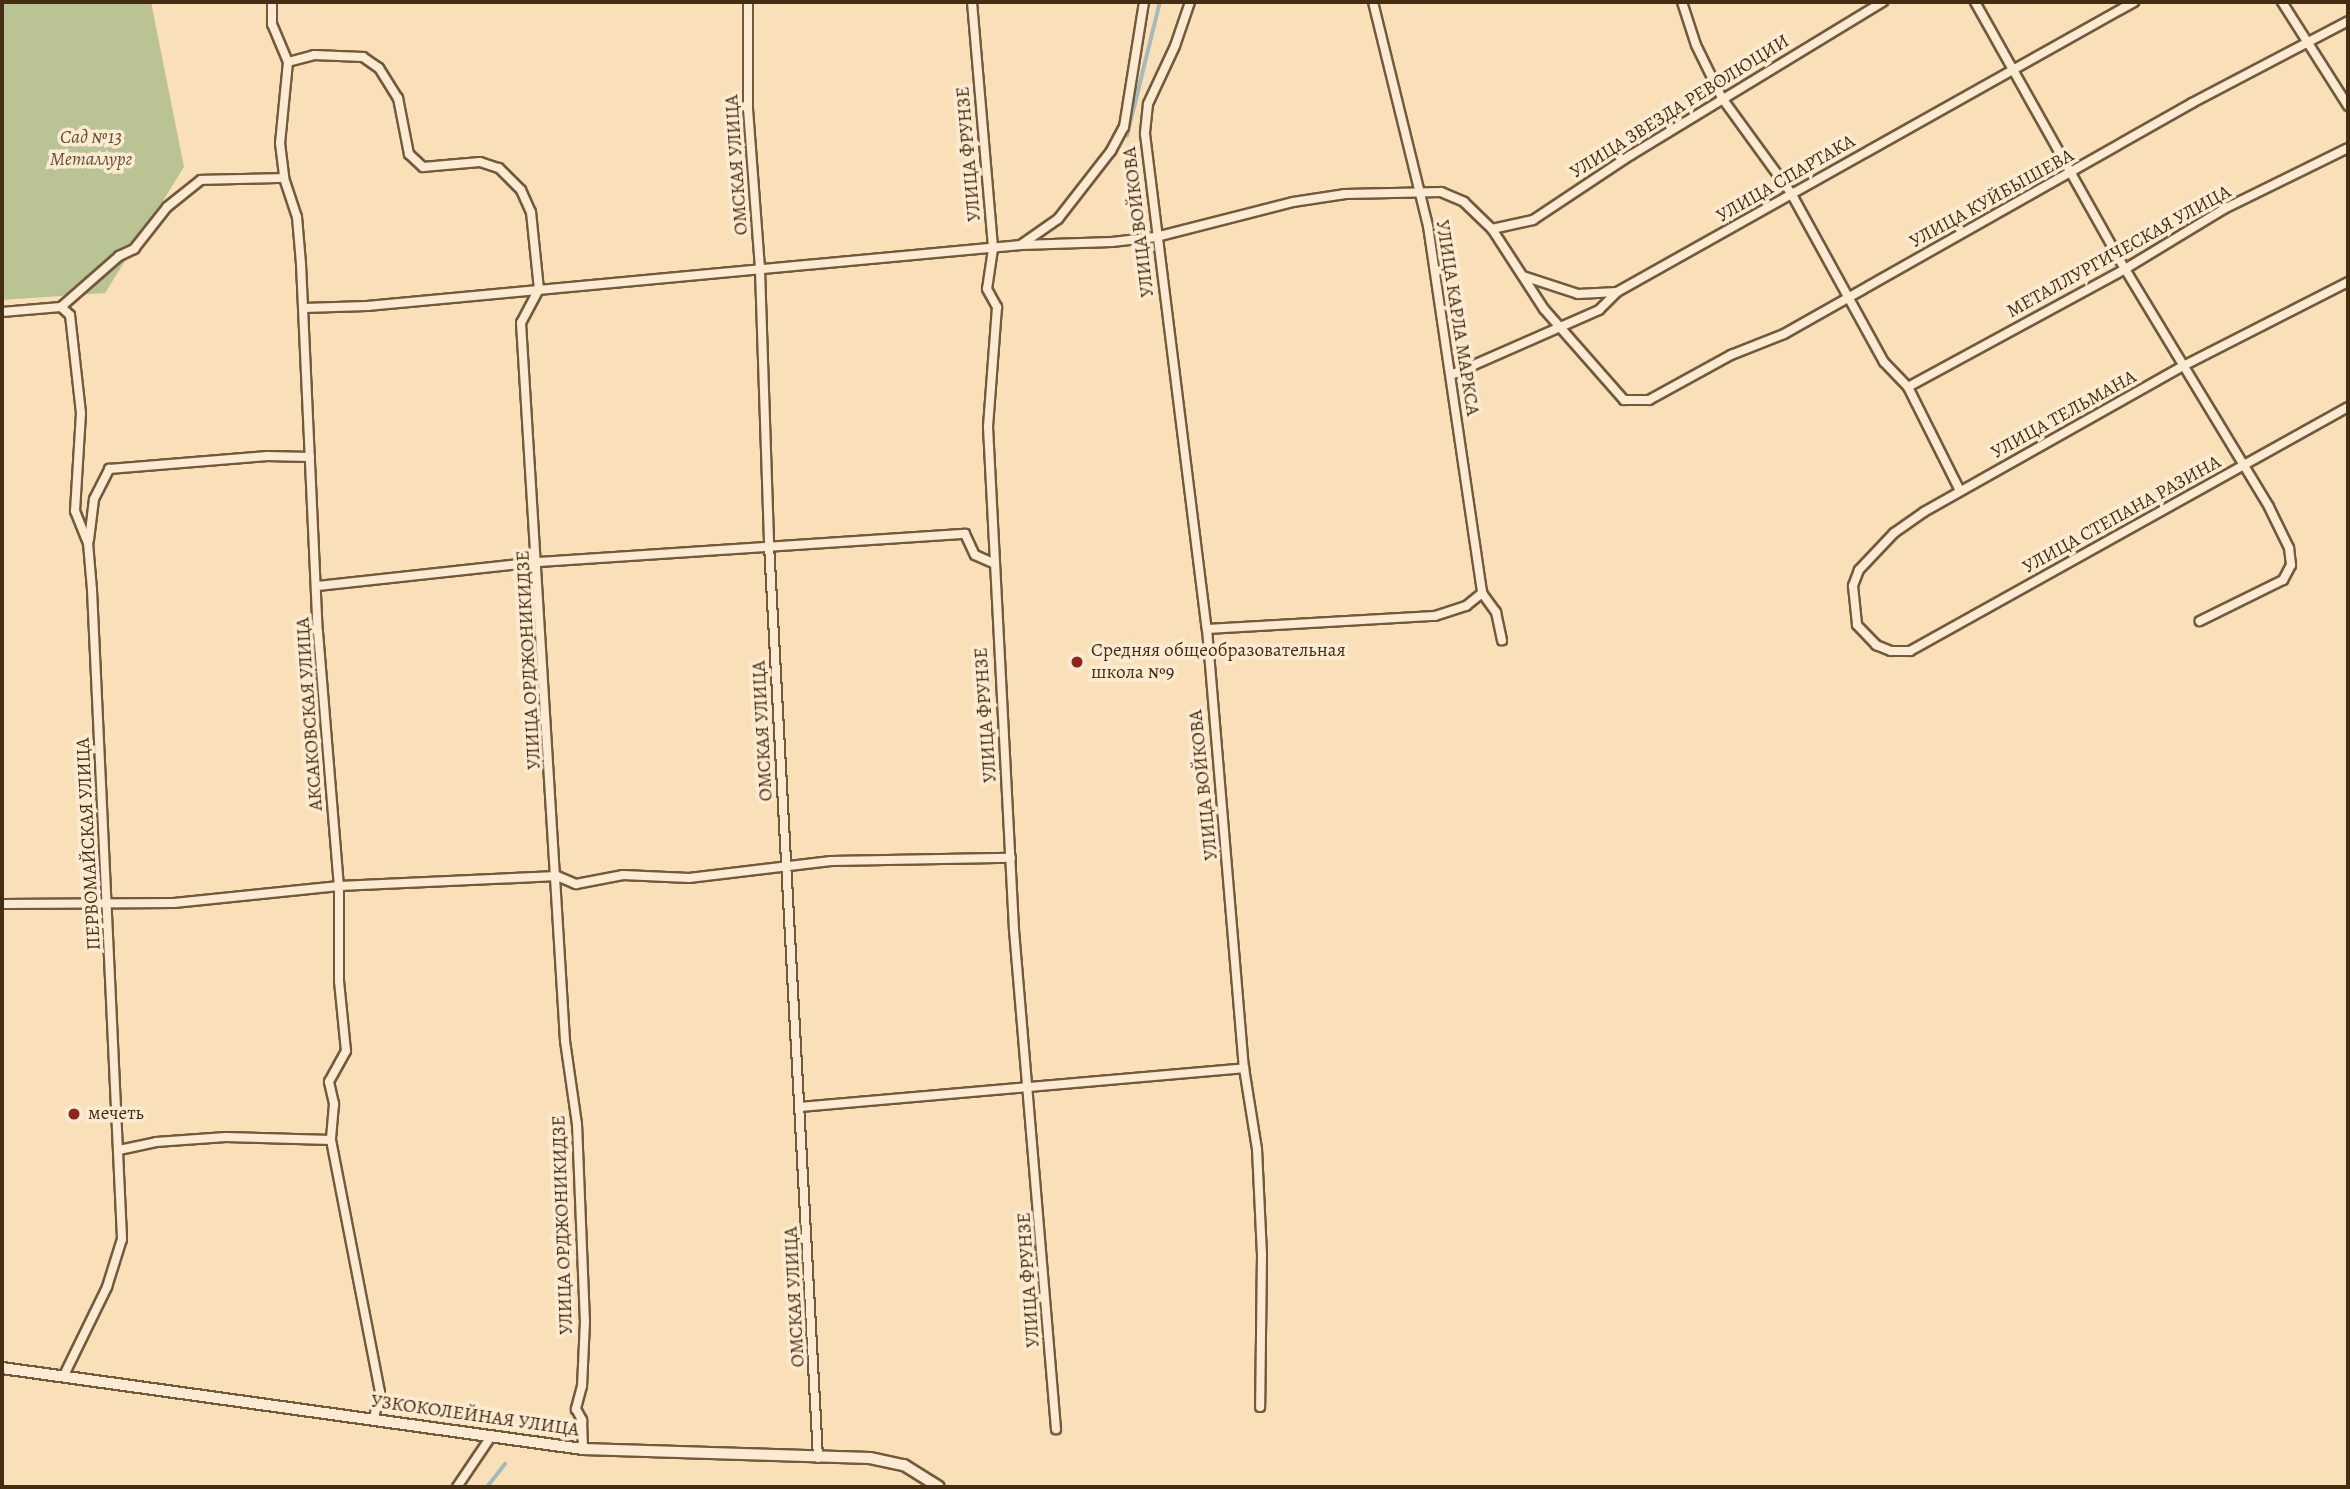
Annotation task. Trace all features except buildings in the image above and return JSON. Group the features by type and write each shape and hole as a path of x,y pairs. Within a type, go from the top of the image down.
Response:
{"street":[{"name":"АКСАКОВСКАЯ УЛИЦА","path":"272,2 272,24 288,62 280,144 284,178 297,217 317,586 339,886 339,981 346,1051 330,1082 334,1104 331,1140 380,1392 374,1419"},
{"name":"ОМСКАЯ УЛИЦА","path":"748,2 748,109 760,270 769,544 818,1458"},
{"name":"УЛИЦА ФРУНЗЕ","path":"972,2 993,249 987,289 997,307 988,427 993,563 1011,858 1056,1429"},
{"name":"УЛИЦА ВОЙКОВА","path":"1021,245 1058,219 1111,151 1124,127 1144,2"},
{"name":"УЛИЦА ВОЙКОВА","path":"1189,2 1148,104 1144,134 1207,629 1244,1068 1257,1149 1262,1254 1260,1407"},
{"name":"УЛИЦА КАРЛА МАРКСА","path":"1373,2 1394,76 1416,191 1428,226 1482,593 1496,612 1502,640"},
{"name":"УЛИЦА ЗВЕЗДА РЕВОЛЮЦИИ","path":"1492,229 1533,220 1722,98 1883,2"},
{"path":"1975,2 2015,67 2125,269 2182,366 2245,464 2282,532 2291,565 2283,580 2200,621"},
{"name":"УЛИЦА СПАРТАКА","path":"1451,375 1599,310 1617,292 2134,2"},
{"path":"2282,2 2348,106"},
{"path":"1684,3 1696,45 1722,98 1791,193 1884,362 1908,387 1960,491"},
{"name":"УЛИЦА КУЙБЫШЕВА","path":"1562,326 1624,400 1649,400 1847,299 2348,21"},
{"path":"288,62 313,55 363,57 379,68 398,98 409,155 423,167 480,162 512,178 531,212 538,289"},
{"name":"МЕТАЛЛУРГИЧЕСКАЯ УЛИЦА","path":"1908,387 2125,269 2224,209 2348,148"},
{"path":"2,312 61,307 119,256 134,249 186,188 201,180 284,178"},
{"path":"304,308 1021,245 1156,237 1293,202 1416,191 1441,192 1464,202 1492,229 1523,276 1562,326"},
{"path":"1523,276 1578,295 1617,292"},
{"name":"УЛИЦА ТЕЛЬМАНА","path":"1857,625 1853,586 1858,570 1894,533 1960,491 2182,366 2348,282"},
{"name":"УЛИЦА ОРДЖОНИКИДЗЕ","path":"538,289 521,323 539,562 565,1041 577,1124 584,1321 582,1386 576,1409 582,1420 583,1449"},
{"name":"ПЕРВОМАЙСКАЯ УЛИЦА","path":"61,307 70,315 81,414 75,511 88,543 108,906 122,1238 107,1287 64,1375"},
{"name":"УЛИЦА СТЕПАНА РАЗИНА","path":"1857,625 1876,645 1891,651 1910,651 2348,407"},
{"path":"88,543 94,499 110,469 267,456 310,457"},
{"path":"317,586 539,562 632,559 769,544 965,534 975,555 993,563"},
{"path":"1207,629 1435,616 1466,606 1482,593"},
{"path":"2,904 108,906 339,886 557,876 576,884 623,875 689,878 831,861 1011,858"},
{"path":"801,1107 1030,1089 1244,1068"},
{"path":"119,1150 156,1142 226,1137 331,1140"},
{"name":"УЗКОКОЛЕЙНАЯ УЛИЦА","path":"2,1367 374,1419 490,1438 583,1449 870,1458 904,1465 939,1487"},
{"path":"457,1487 490,1438"}],"green space":[{"name":"Сад №13 Металлург","path":"2,2 151,2 184,167 105,293 2,300"}],"waterway":[{"path":"1127,136 1160,2"},
{"path":"487,1487 505,1464"}],"place":[{"name":"Средняя общеобразовательная школа №9","path":"1077,662"},
{"name":"мечеть","path":"74,1114"}]}
